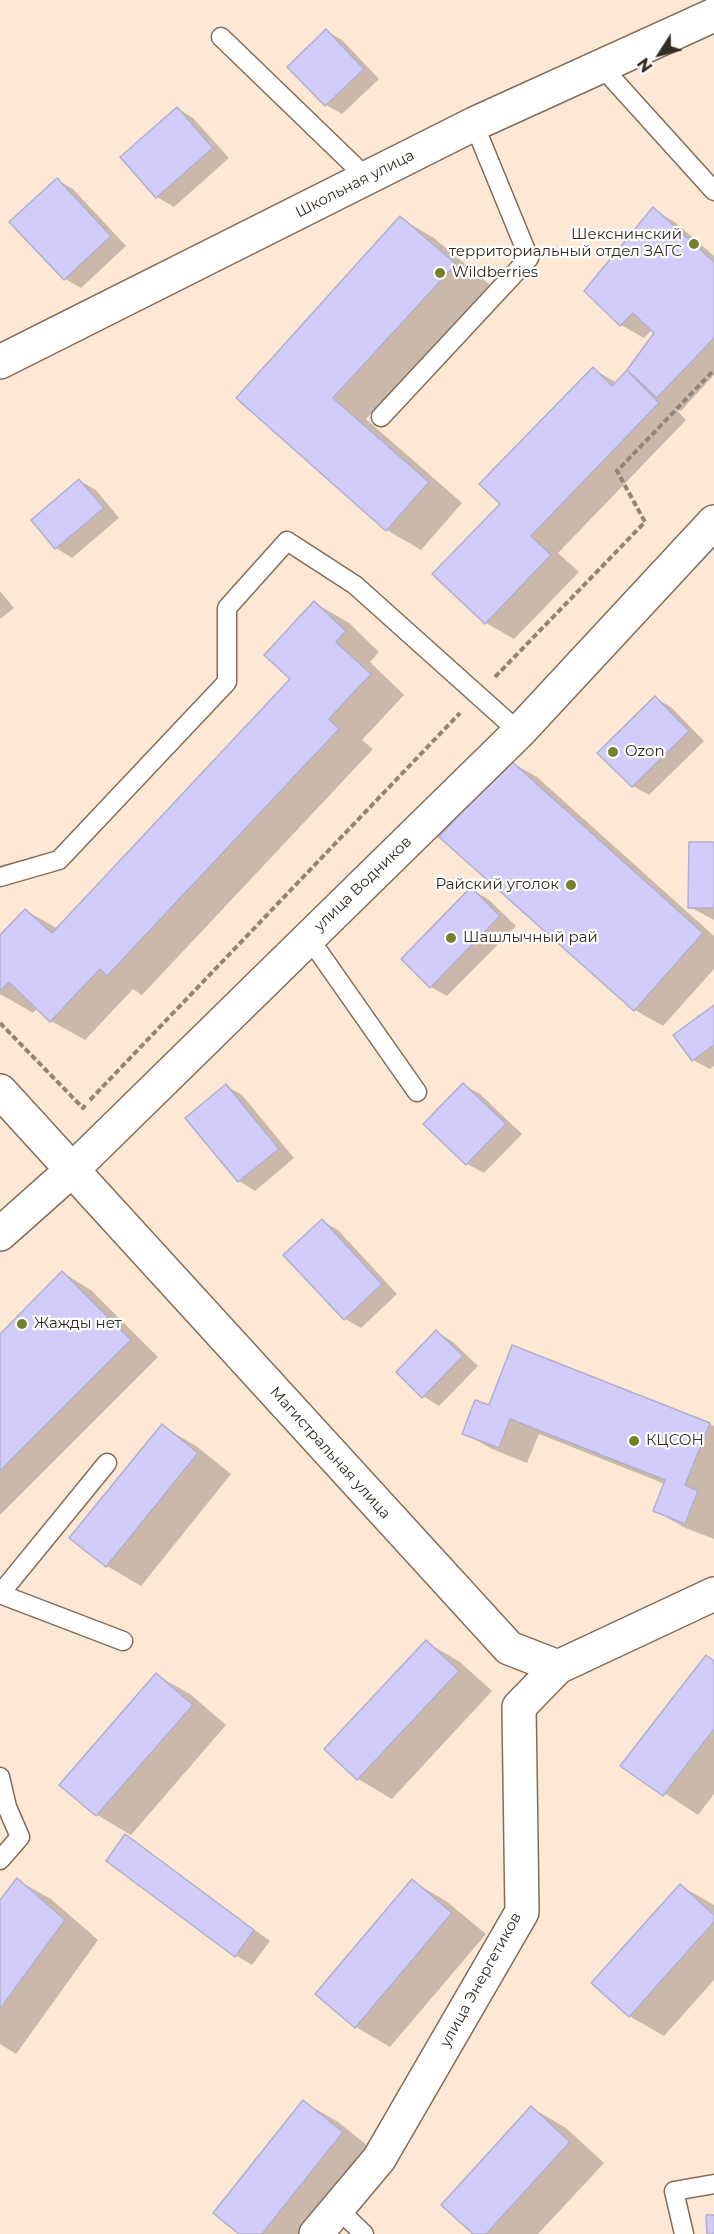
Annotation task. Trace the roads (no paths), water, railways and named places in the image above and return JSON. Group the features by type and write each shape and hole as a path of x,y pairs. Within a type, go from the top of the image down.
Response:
{"street":[{"name":"Школьная улица","path":"1,360 474,124 714,15"},
{"name":"улица Водников","path":"0,1234 72,1170 519,732 714,522"},
{"name":"Магистральная улица","path":"0,1091 509,1648 558,1667"},
{"path":"558,1667 714,1594"},
{"name":"улица Энергетиков","path":"316,2234 379,2160 522,1912 519,1707 558,1667"}],"lane":[{"path":"221,37 367,178"},
{"path":"601,66 714,191"},
{"path":"381,417 529,258 474,124"},
{"path":"0,876 59,860 227,682 227,608 287,541 355,585 519,732"},
{"path":"309,938 417,1092"},
{"path":"107,1464 0,1594 123,1641"},
{"path":"0,1777 7,1807 20,1837 0,1860"},
{"path":"684,2234 674,2191 714,2184"},
{"path":"338,2209 364,2234"}],"place":[{"name":"Шекснинский территориальный отдел ЗАГС","path":"694,244"},
{"name":"Wildberries","path":"440,273"},
{"name":"Ozon","path":"613,752"},
{"name":"Райский уголок","path":"571,885"},
{"name":"Шашлычный рай","path":"451,938"},
{"name":"Жажды нет","path":"22,1324"},
{"name":"КЦСОН","path":"634,1441"}]}
